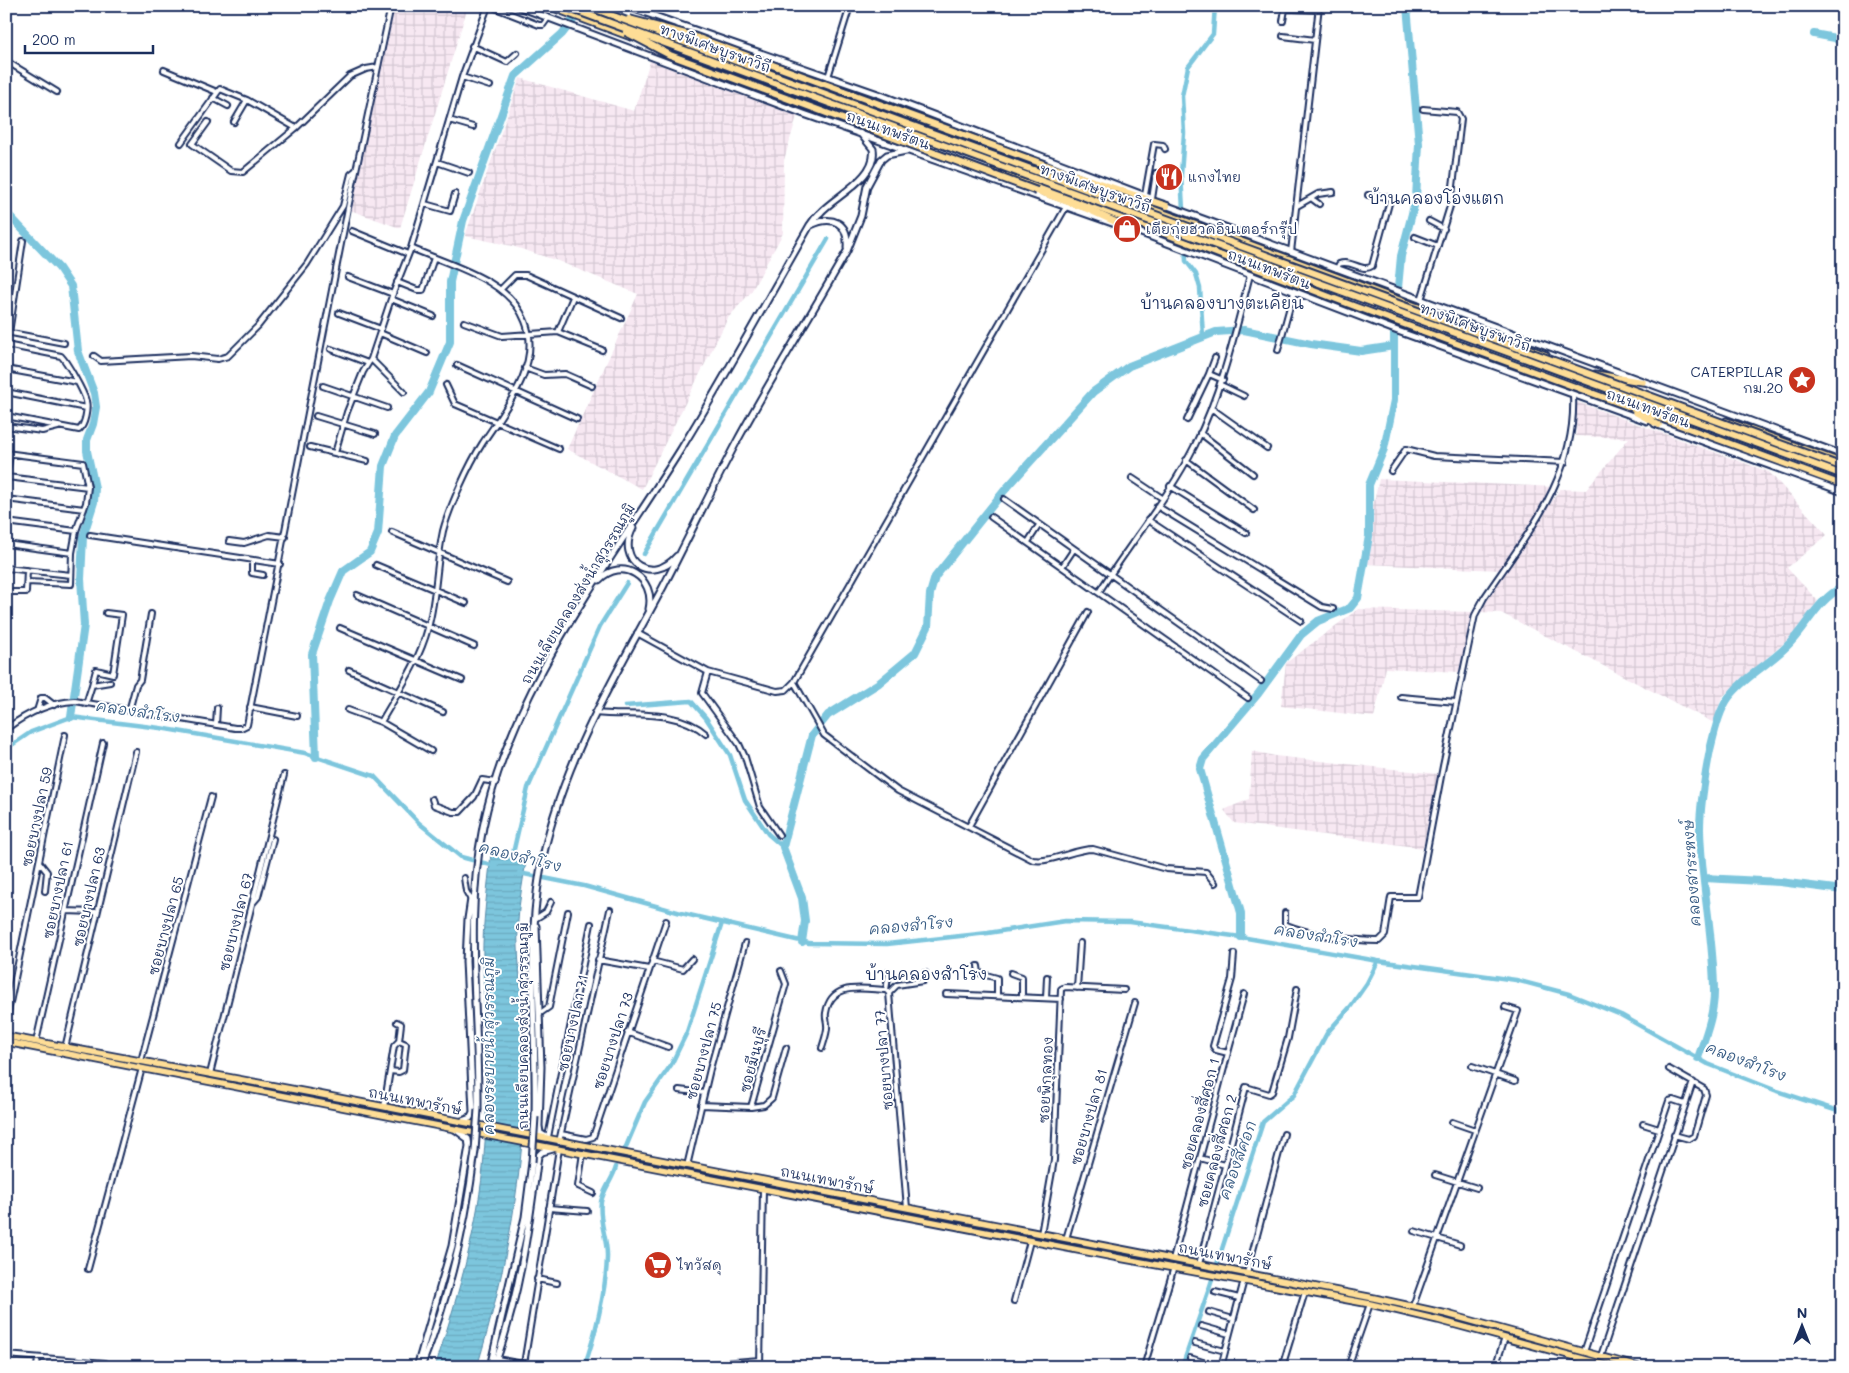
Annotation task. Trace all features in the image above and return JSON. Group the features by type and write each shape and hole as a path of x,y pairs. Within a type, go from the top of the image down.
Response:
{"highway":[{"name":"ทางพิเศษบูรพาวิถี","path":"564,6 1843,476"},
{"name":"ทางพิเศษบูรพาวิถี","path":"586,6 1843,467"},
{"path":"616,17 651,23 693,36 1046,165 1167,206"},
{"path":"613,24 670,55 1087,209 1131,229"}],"main road":[{"name":"ถนนเทพรัตน","path":"517,6 906,151 1131,229 1384,326 1843,492"},
{"name":"ถนนเทพรัตน","path":"548,6 805,106 1087,204 1354,306 1843,485"},
{"name":"ถนนเทพรัตน","path":"593,6 1249,244 1595,374 1843,463"},
{"name":"ถนนเทพรัตน","path":"626,6 828,77 1146,195 1167,206 1290,252 1843,455"},
{"path":"683,26 693,42"},
{"path":"907,142 914,123"},
{"name":"ถนนเลียบคลองส่งน้ำสุวรรณภูมิ","path":"421,1367 443,1304 468,1204 475,1151 479,1059 472,963 474,892 483,827 508,746 537,681 593,585 682,447 810,225 820,212 859,181 872,162 873,149 860,133"},
{"name":"ถนนเลียบคลองส่งน้ำสุวรรณภูมิ","path":"490,1367 524,1217 532,1162 536,1079 532,961 535,913 547,844 570,769 595,714 737,442 847,250 856,230 867,186 872,175 887,155 906,151"},
{"path":"810,225 822,220 829,220 840,224 846,235 847,250"},
{"path":"1595,374 1643,382"},
{"path":"1614,400 1660,425"},
{"path":"644,506 628,538 628,550 634,562 645,569 659,569 670,564 682,550"},
{"path":"593,585 611,571 628,570 636,573 645,582 650,593 647,616"},
{"path":"457,1122 470,1118 473,1112 466,961 471,900 474,892"},
{"path":"535,913 541,1099 539,1126 540,1133 557,1141"},
{"name":"ถนนเทพารักษ์","path":"6,1036 36,1045 142,1068 1030,1241 1370,1304 1505,1338 1593,1364 1613,1367"},
{"name":"ถนนเทพารักษ์","path":"6,1042 65,1048 141,1061 1413,1306 1639,1367"},
{"path":"417,1367 450,1253 468,1156 468,1139 456,1129"},
{"path":"494,1367 511,1314 529,1229 538,1156 542,1152 558,1148"},
{"path":"942,1224 943,1215"}],"street":[{"path":"7,728 17,720 65,701 75,701 216,725 245,727 280,564 309,403 391,6"},
{"path":"335,453 354,395 371,359 397,282 411,248 462,77 472,46 489,6 539,25 544,24 548,18"},
{"path":"828,77 850,6"},
{"path":"1283,21 1284,11 1288,8 1318,8 1290,252"},
{"path":"1283,36 1315,40"},
{"path":"472,46 507,62 517,53"},
{"path":"6,61 57,92"},
{"path":"296,128 247,100 223,89 213,98 181,143 192,144 232,171 243,172 296,128 350,76 366,68 378,67"},
{"path":"164,70 218,92"},
{"path":"462,77 490,86"},
{"path":"213,98 228,106"},
{"path":"234,122 247,100"},
{"path":"1421,300 1451,203 1461,119 1458,112 1424,110"},
{"path":"449,120 473,127"},
{"path":"192,144 208,122"},
{"path":"1146,195 1154,144 1163,145 1165,149"},
{"path":"437,162 469,172"},
{"path":"94,356 101,362 191,356 218,359 228,356 258,326 307,264 340,212 346,198 351,174 356,170"},
{"path":"1152,199 1156,172"},
{"path":"1296,206 1322,193 1333,192"},
{"path":"425,204 450,210 455,194"},
{"path":"1337,269 1339,264 1343,262 1363,268 1370,268 1372,266 1390,200 1388,197 1368,195"},
{"path":"1311,198 1319,204"},
{"path":"637,633 708,672 777,691 786,690 794,682 1066,207"},
{"path":"1429,221 1444,228"},
{"path":"352,231 408,254"},
{"path":"1415,237 1438,246"},
{"path":"23,241 8,332 64,343"},
{"path":"381,722 417,660 429,627 444,528 476,454 516,392 525,368 529,336 519,307 502,288 411,248"},
{"path":"397,282 417,290 423,290 434,258"},
{"path":"502,288 515,275 522,274 621,318"},
{"path":"1099,592 1170,486 1200,433 1223,380 1250,275"},
{"path":"348,277 393,294"},
{"path":"1278,350 1294,292"},
{"path":"558,332 573,297"},
{"path":"391,299 433,316"},
{"path":"339,314 428,353"},
{"path":"464,322 494,335 529,336 558,332 602,350"},
{"path":"6,345 61,356 86,400 86,408 79,430 6,416"},
{"path":"331,349 368,363"},
{"path":"1187,420 1214,358"},
{"path":"371,359 404,392"},
{"path":"457,366 577,419"},
{"path":"525,368 544,375 565,374 592,386"},
{"path":"6,369 76,382"},
{"path":"1208,374 1223,380"},
{"path":"446,385 455,404 559,449"},
{"path":"1221,385 1244,396"},
{"path":"323,386 354,395 387,408"},
{"path":"6,392 86,408"},
{"path":"1285,913 1285,924 1295,927 1337,936 1379,941 1385,935 1390,897 1418,897 1456,702 1478,608 1554,492 1564,462 1573,424 1573,394"},
{"path":"1211,408 1267,448"},
{"path":"316,416 375,434"},
{"path":"6,426 42,431 58,427"},
{"path":"1200,433 1254,474"},
{"path":"310,447 367,461"},
{"path":"1391,471 1403,450 1409,449 1434,456 1564,462"},
{"path":"27,582 71,584 72,553 88,487 83,463 8,453 6,478 88,487"},
{"path":"1186,460 1254,510"},
{"path":"1132,478 1162,498"},
{"path":"1170,486 1246,533"},
{"path":"6,499 84,509"},
{"path":"1004,499 1261,682"},
{"path":"1157,506 1322,607 1333,609"},
{"path":"991,517 1248,698"},
{"path":"1148,520 1301,621"},
{"path":"6,522 76,531"},
{"path":"1028,542 1040,525"},
{"path":"392,532 506,582"},
{"path":"90,535 280,564"},
{"path":"229,541 244,543 269,535 285,537"},
{"path":"6,544 72,553"},
{"path":"1062,566 1074,549"},
{"path":"252,560 251,572 263,575"},
{"path":"376,565 466,603"},
{"path":"6,568 71,575"},
{"path":"6,592 26,592 27,570"},
{"path":"357,595 474,646"},
{"path":"969,826 1088,612"},
{"path":"86,704 96,670 113,674 122,615 106,613"},
{"path":"129,711 136,685 140,680 151,614"},
{"path":"340,628 462,680"},
{"path":"349,670 443,712"},
{"path":"708,672 702,693 739,744 746,757 760,807 779,835"},
{"path":"92,685 110,682"},
{"path":"794,682 824,735 898,791 1033,860 1041,861 1083,849 1093,849 1166,869 1206,872 1215,883"},
{"path":"1401,697 1456,702"},
{"path":"37,711 41,698 46,698 54,705"},
{"path":"250,707 297,716"},
{"path":"216,725 217,708"},
{"path":"348,710 381,722 431,751"},
{"path":"595,714 657,716 683,720 696,725 706,734"},
{"name":"ซอยบางปลา 59","path":"6,1022 66,735"},
{"name":"ซอยบางปลา 61","path":"36,1045 103,743"},
{"name":"ซอยบางปลา 63","path":"65,1048 96,912 136,752"},
{"name":"ซอยบางปลา 67","path":"210,1074 284,775"},
{"path":"432,800 434,805 452,812 460,812 469,804 482,780 496,782"},
{"name":"ซอยบางปลา 65","path":"141,1061 211,797"},
{"path":"252,904 258,897 273,839"},
{"path":"40,863 47,872 45,891"},
{"path":"464,878 466,891 471,900"},
{"path":"535,913 546,912 551,902"},
{"name":"ซอยบางปลา 71","path":"557,1141 561,1134 610,910"},
{"path":"65,911 96,912"},
{"path":"539,1014 549,1006 568,912"},
{"name":"ซอยบางปลา 73","path":"561,1134 586,1140 592,1137 666,921"},
{"path":"548,1137 591,924"},
{"name":"ซอยบางปลา 75","path":"687,1166 704,1093 745,943"},
{"path":"1077,988 1080,943"},
{"name":"ซอยคลองสี่ศอก 1","path":"1173,1259 1228,1054 1216,1050 1214,1046 1232,979 1234,954"},
{"path":"652,961 683,969 692,959"},
{"path":"598,960 649,969"},
{"path":"978,966 980,972 998,978 998,996"},
{"name":"ซอยมีนบุรี","path":"701,1105 751,1107 786,984 781,971"},
{"path":"887,992 888,972"},
{"path":"887,992 897,985 923,982 925,973"},
{"path":"1011,973 1022,977 1022,997"},
{"path":"1046,977 1046,998"},
{"name":"ซอยบางปลา 77","path":"822,1048 828,1026 825,1019 827,1008 836,994 842,990 855,987 887,992 907,1208"},
{"path":"946,994 1061,998 1062,987 1124,990"},
{"name":"ซอยคลองสี่ศอก 2","path":"1199,1264 1246,1087 1270,1094 1272,1092 1288,1038 1297,989"},
{"path":"1228,1054 1244,994"},
{"name":"ซอยพิกุลทอง","path":"1041,1234 1054,1160 1061,998"},
{"name":"ซอยบางปลา 81","path":"1066,1239 1135,1003"},
{"path":"1413,1306 1518,1011 1504,1007"},
{"path":"384,1107 394,1046 398,1041 400,1024 397,1022"},
{"path":"627,1032 668,1047"},
{"path":"390,1071 399,1072 403,1070 406,1044 398,1041"},
{"path":"751,1107 764,1105 772,1098 786,1048"},
{"path":"1472,1066 1515,1081"},
{"path":"88,1269 142,1068"},
{"path":"1669,1069 1704,1089 1706,1095 1694,1136 1689,1139 1674,1135"},
{"path":"1601,1356 1693,1082"},
{"path":"679,1090 704,1093"},
{"path":"1584,1352 1669,1101 1673,1100 1685,1104"},
{"path":"1452,1122 1475,1130"},
{"path":"1643,1124 1660,1129"},
{"path":"1247,1273 1284,1134"},
{"path":"524,1364 558,1148"},
{"path":"583,1153 578,1186 593,1193"},
{"path":"1200,1158 1225,1165"},
{"path":"1435,1176 1476,1188"},
{"path":"760,1367 763,1188"},
{"path":"549,1208 586,1211"},
{"path":"1414,1231 1460,1244"},
{"path":"1014,1301 1030,1241"},
{"path":"1144,1367 1174,1267"},
{"path":"537,1279 557,1283"},
{"path":"1190,1358 1220,1367 1244,1280"},
{"path":"1215,1292 1239,1298"},
{"path":"1282,1367 1305,1292"},
{"path":"1348,1367 1370,1304"},
{"path":"1209,1312 1233,1319"},
{"path":"1201,1326 1229,1334"},
{"path":"1495,1367 1505,1338"},
{"path":"1195,1343 1225,1351"},
{"path":"6,1355 106,1363"},
{"path":"38,1358 38,1367"},
{"path":"497,1359 539,1367"},
{"path":"66,1367 67,1360"},
{"path":"671,1367 760,1360"}],"shaded area":[{"path":"392,6 468,6 400,228 350,210 362,140"},
{"path":"650,61 797,116 784,160 783,233 751,292 728,318 642,489 567,449 638,294 558,261 512,246 465,236 520,78 634,111"},
{"path":"1577,402 1769,472 1827,535 1787,568 1818,601 1790,638 1722,697 1714,723 1501,613 1479,612 1560,489 1586,490 1629,438 1576,436"},
{"path":"1379,479 1555,487 1500,570 1366,564 1370,550 1373,507"},
{"path":"1358,609 1472,612 1459,672 1386,668 1374,717 1281,706 1286,663"},
{"path":"1252,751 1275,756 1438,774 1423,848 1234,823 1224,810 1249,799"}],"water":[{"name":"คลองระบายน้ำสุวรรณภูมิ","path":"491,853 526,861 518,921 518,957 526,1065 525,1103 518,1180 497,1293 477,1367 435,1367 458,1293 470,1244 476,1219 483,1168 486,1090 483,946"}],"waterway":[{"path":"316,757 312,654 330,601 343,571 370,552 378,533 383,466 395,436 429,392 450,342 450,282 463,221 515,76 562,34 584,6"},
{"path":"1203,336 1200,288 1196,274 1186,261 1181,175 1184,133 1182,96 1188,67 1213,34 1215,6"},
{"path":"1398,288 1401,256 1416,198 1419,144 1407,6"},
{"path":"1814,34 1835,38 1843,44"},
{"path":"6,212 59,268 71,286 78,351 94,393 96,407 93,424 87,440 87,451 95,488 94,502 83,537 81,579 84,625 71,717"},
{"path":"644,554 828,239"},
{"path":"802,942 805,921 802,898 783,847 812,735 828,715 879,683 915,653 928,627 930,594 935,577 1004,491 1093,392 1129,366 1216,332 1244,330 1311,344 1361,351 1394,346"},
{"path":"1241,937 1241,913 1200,769 1203,759 1258,694 1301,635 1318,621 1350,608 1358,598 1369,536 1369,485 1384,449 1394,400 1394,333"},
{"path":"511,862 528,788 600,626 627,583"},
{"name":"คลองสาระหงษ์","path":"1698,1058 1709,1026 1714,1001 1712,951 1700,829 1705,780 1717,722 1725,702 1735,690 1786,647 1826,599 1843,587"},
{"path":"625,706 691,701 706,718 730,755 745,800 768,834 783,847"},
{"name":"คลองสำโรง","path":"6,749 31,732 71,717 160,728 305,753 374,776 419,823 461,857 495,866"},
{"name":"คลองสำโรง","path":"519,873 584,886 681,913 809,943 887,944 988,933 1065,921 1130,922 1241,937 1378,961 1516,980 1569,994 1621,1015 1708,1064 1777,1091 1841,1112"},
{"path":"1704,878 1780,882 1843,890"},
{"path":"625,1149 645,1102 671,1065 687,1032 722,923"},
{"name":"คลองสี่ศอก","path":"1182,1367 1263,1122 1294,1095 1327,1033 1351,1006 1367,983 1378,961"},
{"name":"คลองสำโรง","path":"1843,1108 1843,1113"},
{"path":"584,1367 592,1342 605,1284 607,1251 600,1209 601,1202 616,1167"}],"place":[{"name":"แกงไทย","path":"1169,177"},
{"name":"เตียกุ่ยฮวดอินเตอร์กรุ๊ป","path":"1127,229"},
{"name":"CATERPILLAR กม.20","path":"1802,380"},
{"name":"ไทวัสดุ","path":"658,1265"}],"district":[{"name":"บ้านคลองโอ่งแตก","path":"1436,198"},
{"name":"บ้านคลองบางตะเคียน","path":"1222,303"},
{"name":"บ้านคลองสำโรง","path":"926,974"}]}
